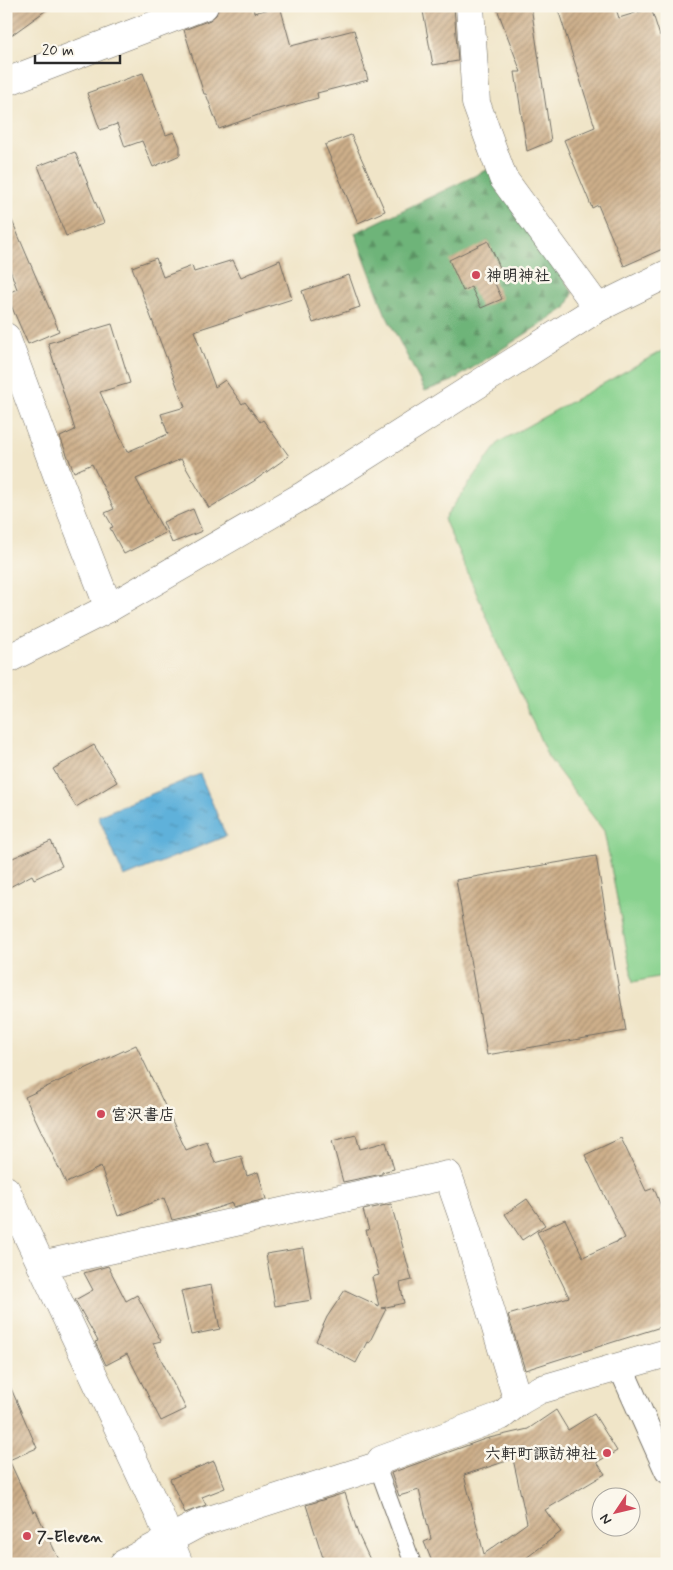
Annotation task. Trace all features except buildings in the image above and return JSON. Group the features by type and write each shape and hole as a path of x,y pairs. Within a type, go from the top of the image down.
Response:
{"street":[{"path":"6,82 204,6"},
{"path":"470,6 476,103 503,178 598,308"},
{"path":"6,660 109,608 304,495 598,308 667,274"},
{"path":"6,337 58,480 109,608"},
{"path":"41,1264 448,1175 463,1218 518,1402"},
{"path":"6,1190 169,1538 179,1564"},
{"path":"123,1564 200,1523 377,1466 382,1460 501,1416 518,1402 539,1390 667,1353"},
{"path":"620,1366 667,1471"}],"lane":[{"path":"377,1466 413,1564"}],"green space":[{"path":"491,168 573,293 566,308 452,381 425,391 385,313 355,233"},
{"path":"667,348 667,975 633,982 604,831 548,757 444,519 499,442"}],"water":[{"path":"200,774 226,836 124,877 98,816"}],"place":[{"name":"神明神社","path":"476,275"},
{"name":"宮沢書店","path":"101,1114"},
{"name":"六軒町諏訪神社","path":"607,1453"},
{"name":"7-Eleven","path":"27,1536"}]}
